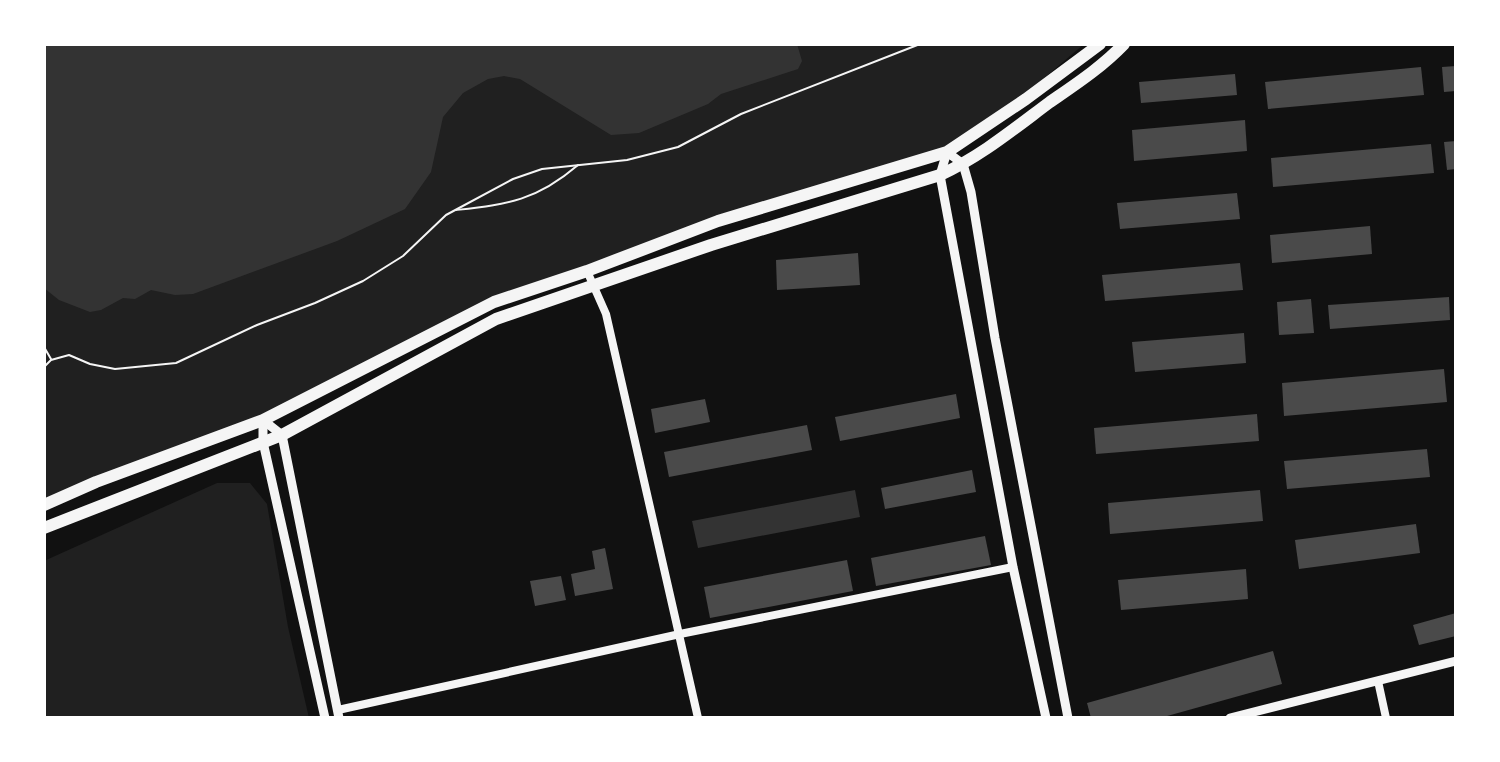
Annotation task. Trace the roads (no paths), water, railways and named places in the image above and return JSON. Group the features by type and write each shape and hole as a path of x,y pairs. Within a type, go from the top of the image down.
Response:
{"main road":[{"path":"44,505 96,482 263,420 494,302 587,271 718,221 947,152 1100,44"},
{"path":"44,528 282,435 496,319 711,245 940,175 963,164 1110,58 1124,44"}],"street":[{"path":"1046,718 1013,567 940,175 947,152 963,164 971,192 995,338 1068,718"},
{"path":"587,271 606,314 698,718"},
{"path":"263,420 282,435 338,714 680,634 1013,567"},
{"path":"263,420 263,442 325,718"},
{"path":"1230,718 1456,661"},
{"path":"1378,681 1386,718"}]}
